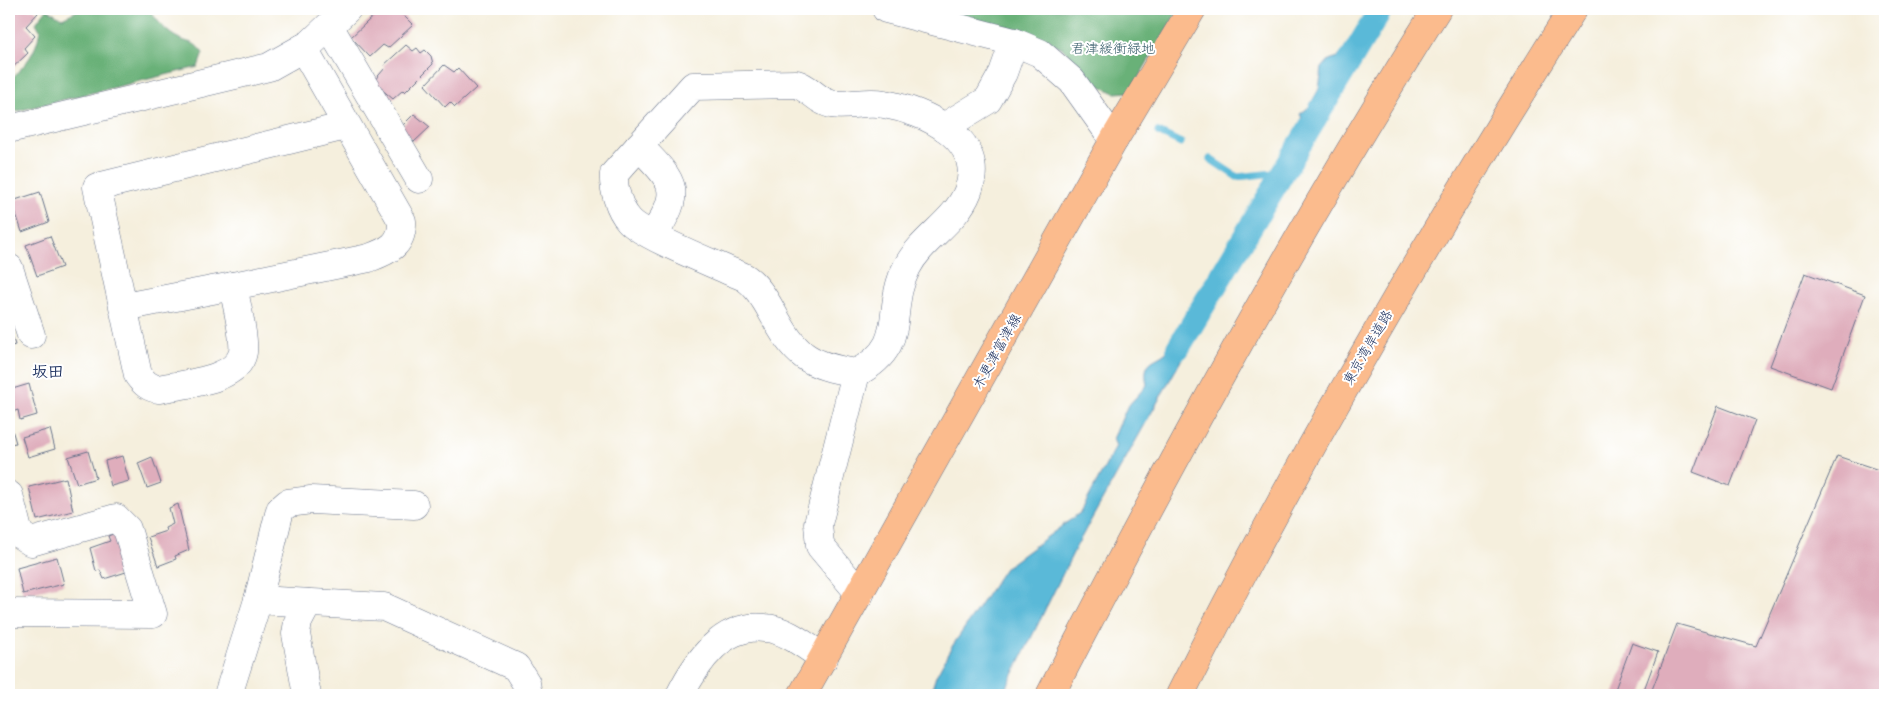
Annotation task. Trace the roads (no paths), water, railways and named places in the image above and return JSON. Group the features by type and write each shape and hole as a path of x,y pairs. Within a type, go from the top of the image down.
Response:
{"main road":[{"name":"木更津富津線","path":"802,695 1114,140 1192,9"},
{"path":"1050,695 1161,484 1255,314 1410,51 1437,9"},
{"path":"1410,51 1445,9"},
{"name":"東京湾岸道路","path":"1180,695 1270,522 1368,343 1573,9"}],"street":[{"path":"886,9 1014,42 1040,53 1072,81 1114,140"},
{"path":"9,128 269,67 310,44 338,18 419,179"},
{"path":"944,127 988,100 999,82 1014,42"},
{"path":"124,307 369,258 389,250 397,243 402,231 402,222 303,48"},
{"path":"796,84 803,86 823,101 832,104 883,103 935,120 944,127 970,154 973,169 968,191 956,212 914,254 906,269 901,282 893,333 888,346 869,366 856,373 826,368 801,355 786,337 767,302 747,279 653,235 630,222 623,213 614,182 614,174 693,86 796,84"},
{"path":"233,286 244,350 240,362 227,373 215,378 159,389 150,388 138,375 97,187 346,126"},
{"path":"639,146 666,174 672,188 672,199 665,217 653,235"},
{"path":"9,268 31,335"},
{"path":"856,373 818,524 820,546 826,556 860,594"},
{"path":"9,495 19,534 31,542 116,518 122,522 127,529 153,614 9,613"},
{"path":"228,695 258,600 280,510 288,503 311,500 414,505"},
{"path":"258,600 384,607 516,667 526,683 528,695"},
{"path":"307,695 296,634 298,622 308,603"},
{"path":"680,695 698,665 712,648 725,636 748,628 767,628 790,636 824,658"}],"water":[{"path":"1374,9 1381,9 1294,154 1289,145 1304,123 1300,114 1309,107 1319,89 1322,68 1329,60 1338,57 1344,51 1360,23 1366,20"},
{"path":"1186,318 1201,325 1077,545 1003,695 930,695 936,676 951,648 1005,568 1081,512 1116,446 1113,439 1127,407 1147,385 1146,369 1148,365 1169,349"}],"waterway":[{"path":"1178,348 1381,9"},
{"path":"1158,132 1181,143"},
{"path":"1210,159 1237,177 1283,172"}],"district":[{"name":"坂田","path":"48,370"}],"park label":[{"name":"君津緩衝緑地","path":"1113,47"}]}
